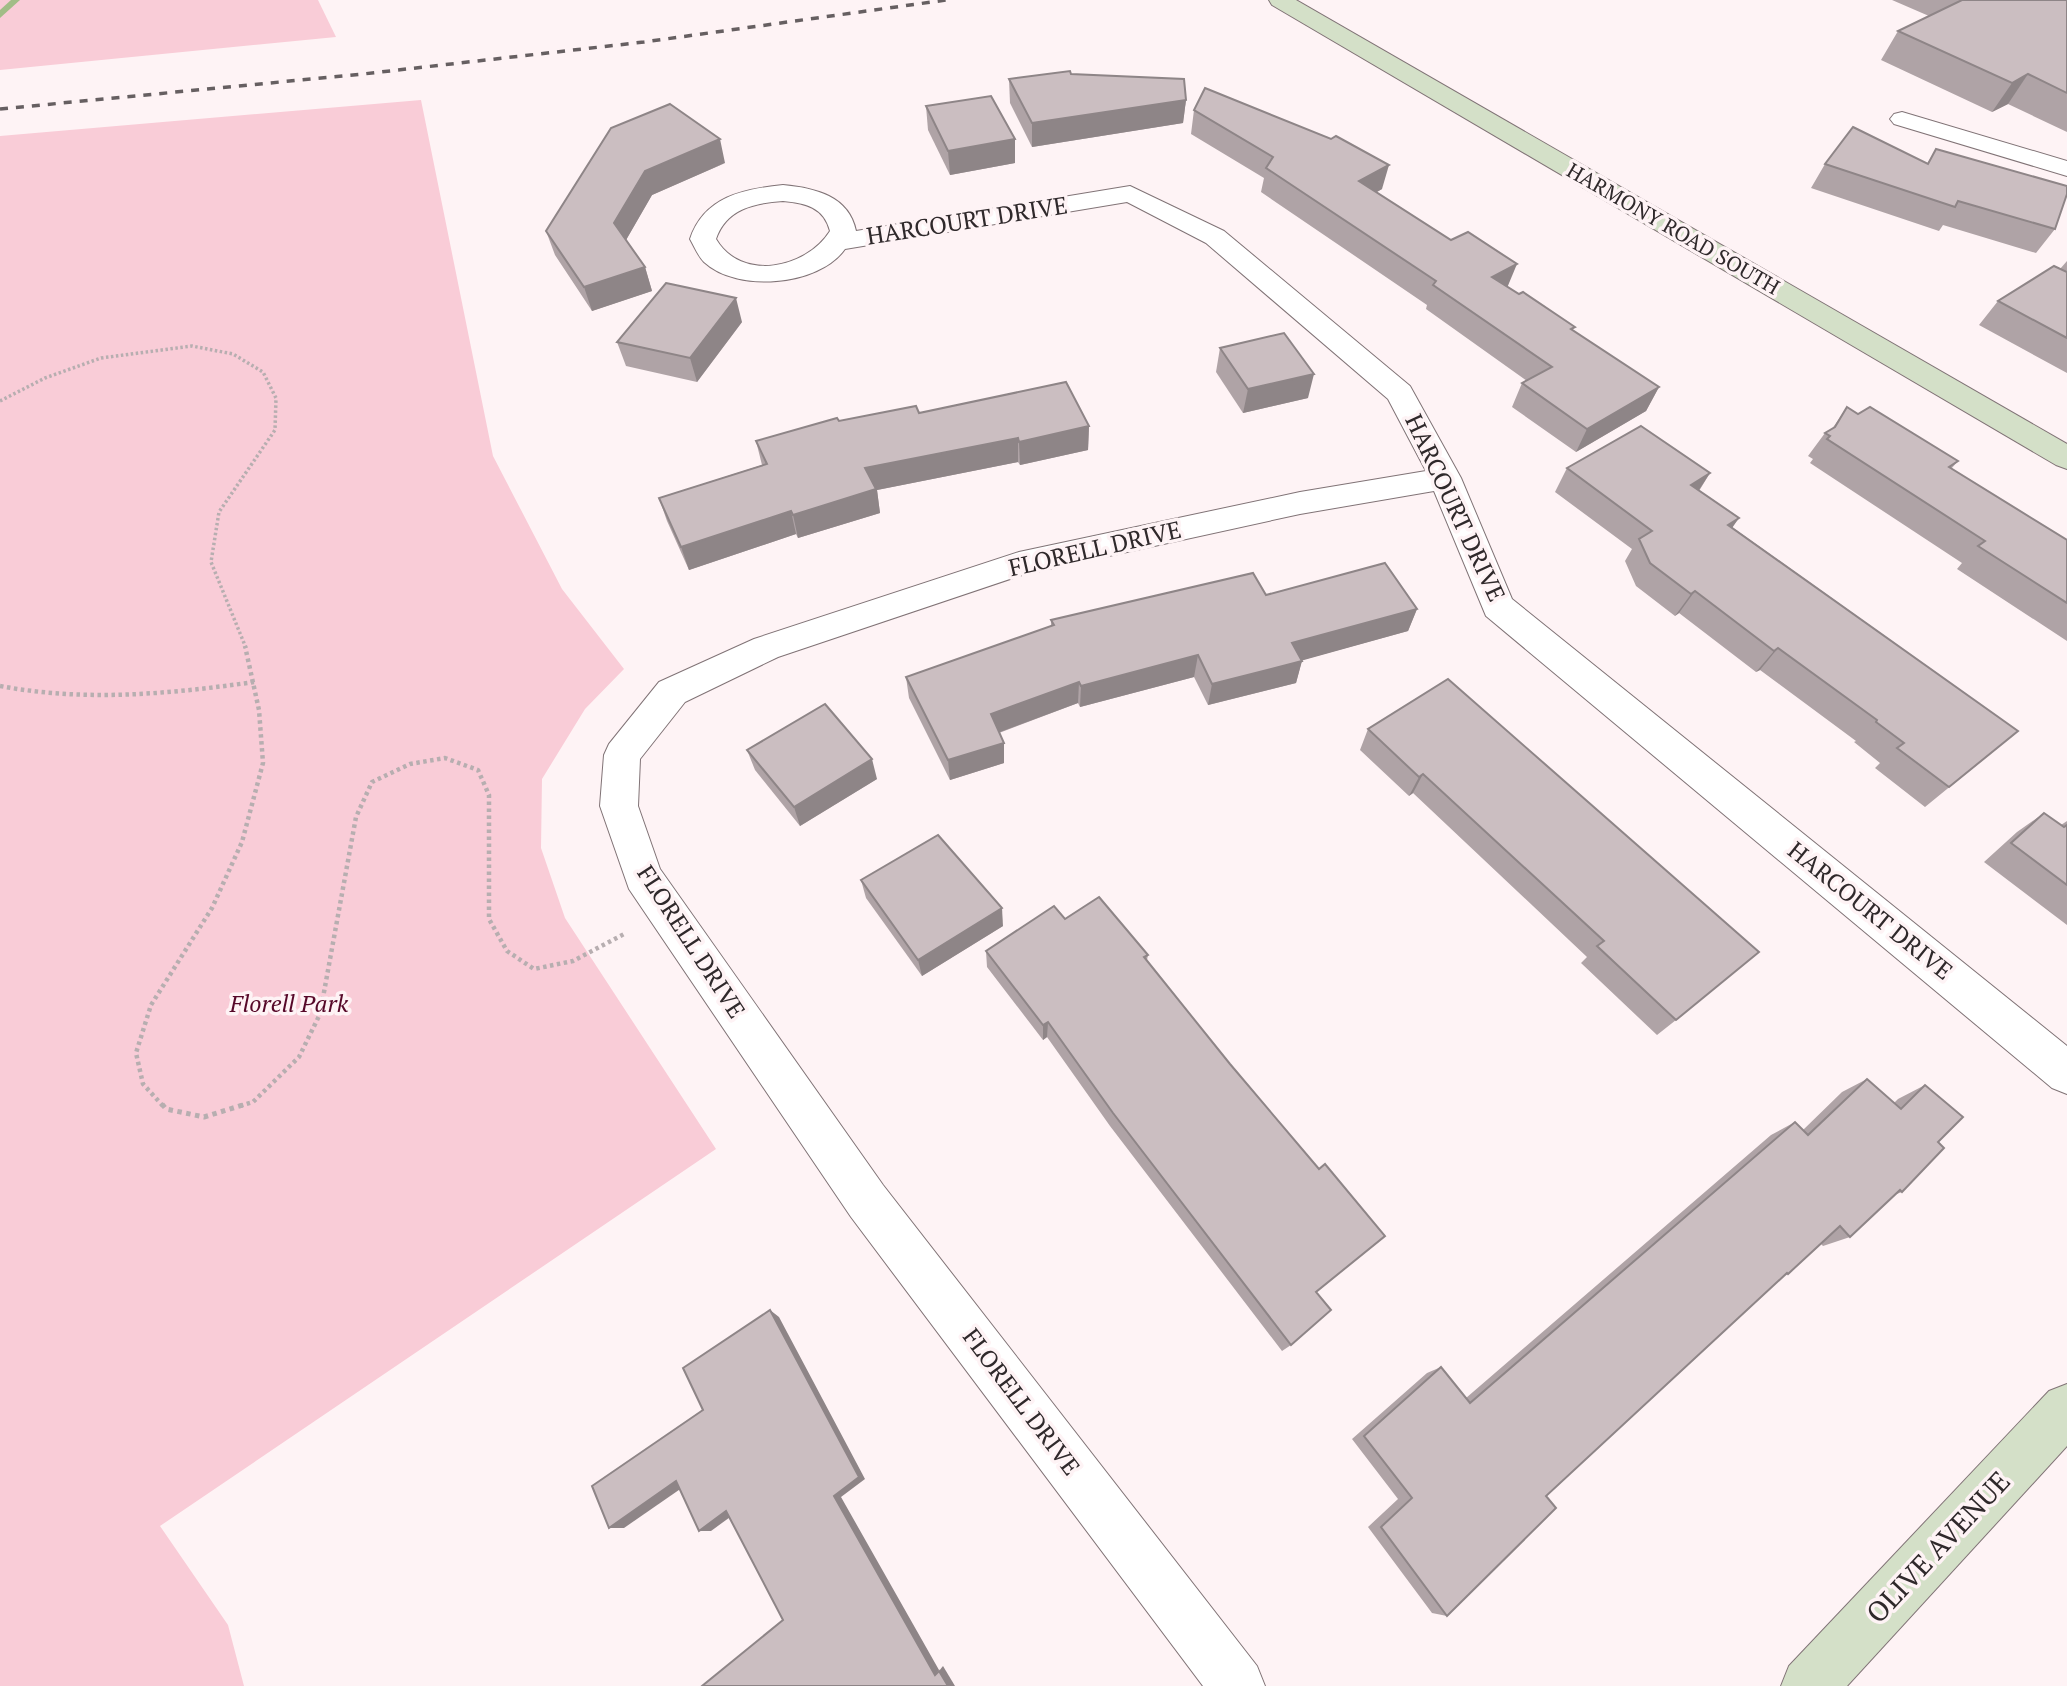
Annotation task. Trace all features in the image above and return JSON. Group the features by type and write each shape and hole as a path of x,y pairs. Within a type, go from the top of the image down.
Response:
{"main road":[{"name":"HARMONY ROAD SOUTH","path":"1280,0 2067,458"},
{"name":"OLIVE AVENUE","path":"1809,1686 2067,1409"}],"street":[{"path":"1902,118 2067,169"},
{"name":"HARCOURT DRIVE","path":"840,242 843,231 836,212 814,198 783,193 749,198 727,207 710,220 703,239 713,258 724,265 738,270 772,274 807,267 832,251 840,242 1130,194 1215,237 1400,393 1445,478 1498,607 2067,1073"},
{"name":"FLORELL DRIVE","path":"1237,1686 867,1200 643,877 619,806 622,755 672,692 766,648 1019,564 1300,503 1445,478"}],"path":[{"path":"0,401 45,378 101,358 192,346 233,354 263,372 276,398 275,430 219,512 211,562 249,656 259,710 263,763 242,842 212,908 151,1005 136,1054 143,1084 166,1109 204,1117 253,1102 299,1057 320,1014 356,817 372,782 410,764 445,758 478,771 489,795 489,919 507,951 534,970 573,961 666,911"},
{"path":"0,686 26,692 100,696 189,691 254,682"}],"green space":[{"path":"0,0 318,0 336,37 0,70"},
{"name":"Florell Park","path":"421,100 493,456 562,589 624,669 585,709 542,779 541,848 565,918 716,1149 160,1526 228,1625 244,1686 0,1686 0,136"}],"building":[{"path":"1962,0 2067,0 2067,93 2028,74 2012,83 1898,31"},
{"path":"1070,71 1071,74 1184,79 1186,100 1032,123 1009,79"},
{"path":"1205,88 1331,139 1336,136 1389,165 1359,181 1451,240 1468,232 1517,264 1492,277 1519,294 1523,292 1575,327 1571,329 1659,387 1587,429 1522,383 1552,367 1433,285 1436,281 1266,168 1273,157 1194,110"},
{"path":"991,96 1015,139 948,151 926,106"},
{"path":"670,104 720,139 645,171 614,223 645,267 584,287 546,231 611,128"},
{"path":"1853,127 1928,164 1936,149 2067,186 2067,194 2055,229 1958,201 1955,207 1825,164"},
{"path":"2054,266 2067,272 2067,338 1998,301"},
{"path":"666,283 736,298 690,358 617,342"},
{"path":"1284,333 1314,374 1248,389 1220,348"},
{"path":"1066,382 1089,426 1019,442 1018,438 865,468 876,489 793,515 791,511 681,547 659,498 767,464 756,441 837,418 839,421 916,406 919,413"},
{"path":"1847,407 1858,414 1870,407 1958,461 1949,467 2067,540 2067,603 1978,546 1985,541 1827,439 1830,436 1825,433 1835,427"},
{"path":"1641,426 1710,473 1691,485 1739,518 1728,525 2018,731 1949,787 1897,748 1904,743 1876,722 1877,720 1778,648 1774,651 1695,591 1691,594 1650,563 1639,539 1652,531 1567,468"},
{"path":"1385,563 1417,609 1292,643 1302,661 1212,684 1198,655 1081,686 1079,682 991,714 1004,743 948,760 906,677 1054,625 1051,620 1253,573 1266,595"},
{"path":"1448,679 1759,952 1676,1020 1597,946 1604,941 1423,774 1419,777 1368,729"},
{"path":"825,704 872,759 794,807 747,750"},
{"path":"2044,813 2064,827 2067,825 2067,885 2011,843"},
{"path":"938,835 1002,908 918,960 861,880"},
{"path":"1099,897 1148,955 1144,957 1230,1064 1319,1169 1325,1164 1385,1236 1316,1292 1331,1310 1291,1345 1113,1113 1048,1022 1043,1025 986,951 1054,906 1065,919"},
{"path":"1867,1079 1901,1109 1925,1085 1963,1117 1938,1142 1944,1148 1902,1192 1900,1190 1850,1237 1840,1226 1546,1496 1556,1508 1447,1616 1381,1527 1412,1498 1364,1436 1441,1367 1470,1403 1795,1122 1808,1135"},
{"path":"770,1310 859,1477 834,1496 935,1675 939,1671 948,1686 702,1686 783,1620 726,1511 699,1531 676,1481 609,1528 592,1486 703,1410 683,1368"}],"waterway":[{"path":"0,15 16,0"}],"railway":[{"path":"0,109 363,74 644,42 946,0"}]}
